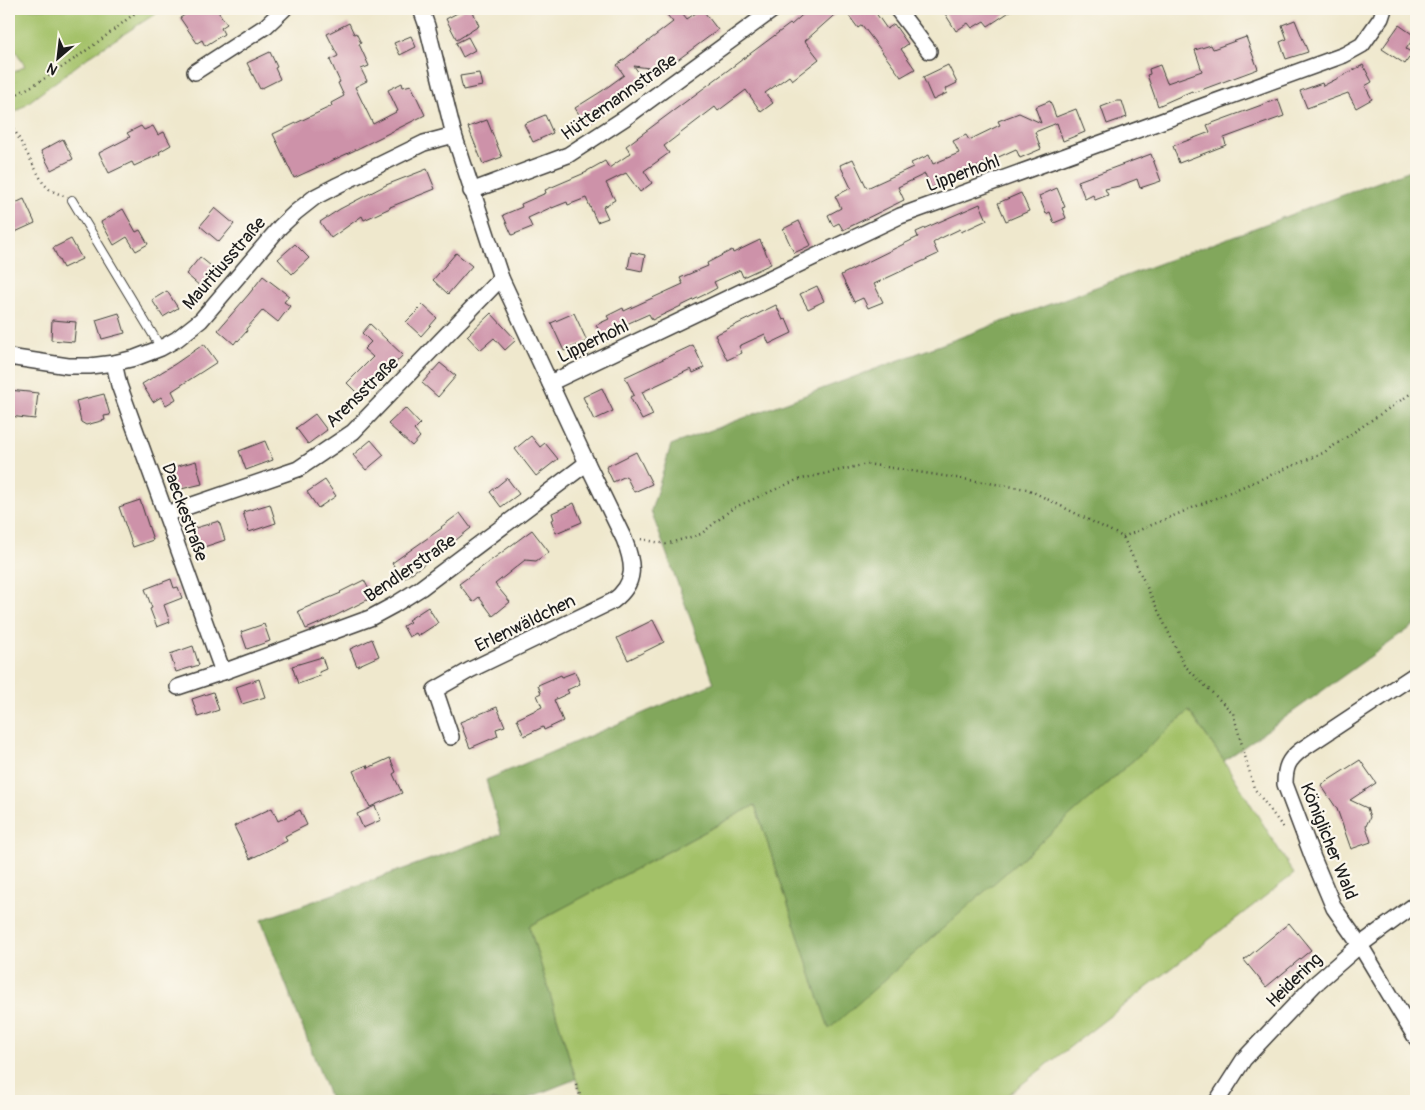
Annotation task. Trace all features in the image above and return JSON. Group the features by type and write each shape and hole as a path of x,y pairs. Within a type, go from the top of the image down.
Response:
{"street":[{"path":"195,72 266,26 284,9"},
{"name":"Lipperhohl","path":"421,9 454,135 501,278 624,539"},
{"name":"Hüttemannstraße","path":"471,191 568,155 625,118 774,9"},
{"path":"897,9 928,51"},
{"name":"Lipperhohl","path":"550,383 900,216 1344,55 1362,45 1381,18 1384,9"},
{"name":"Mauritiusstraße","path":"9,357 68,366 90,366 114,364 161,348 177,339 200,320 280,227 315,197 424,143 454,135"},
{"name":"Arensstraße","path":"166,514 298,469 353,432 501,278"},
{"name":"Daeckestraße","path":"114,364 119,385 223,672"},
{"name":"Bendlerstraße","path":"178,687 370,618 394,605 421,588 587,463"},
{"name":"Erlenwäldchen","path":"451,737 435,690 470,670 621,596 629,583 632,573 632,564 624,539"},
{"name":"Königlicher Wald","path":"1416,674 1301,750 1294,756 1285,771 1285,784 1334,908 1360,945 1416,1038"},
{"name":"Heidering","path":"1217,1101 1244,1059 1314,984 1360,945 1416,904"}],"lane":[{"path":"72,200 161,348"}],"path":[{"path":"9,98 53,73 140,9"},
{"path":"9,120 44,184 50,190 72,200"},
{"path":"1122,537 1323,453 1416,390"},
{"path":"624,539 638,538 666,544 702,534 733,508 797,480 867,464 1027,489 1122,537 1184,665 1233,713 1254,788 1286,830"},
{"path":"576,1084 582,1101"}],"green space":[{"path":"9,9 163,9 91,55 9,117 9,75 25,66 9,40"},
{"path":"1416,168 1416,624 1224,761 1189,711 829,1029 755,805 529,926 576,1079 520,1101 331,1101 261,920 501,834 486,780 714,683 651,511 671,445"},
{"path":"1189,711 1224,761 1294,874 1000,1101 584,1101 529,926 755,805 829,1028"}],"building":[{"path":"194,9 216,9 227,24 221,28 224,34 205,46 202,40 197,43 180,18"},
{"path":"465,9 472,9 479,26 457,40 446,19"},
{"path":"662,9 679,9 687,19 702,9 718,30 664,70 634,66 646,83 586,125 575,108 624,75 617,65 673,22"},
{"path":"809,9 841,9 805,41 819,59 792,80 789,76 765,93 773,103 761,112 746,90 718,111 715,107 664,146 669,153 644,171 652,183 640,192 626,173 606,183 615,200 603,207 608,218 597,222 586,198 568,205 567,202 552,207 528,218 532,227 512,235 503,215 522,207 521,204 546,193 545,190 587,172 605,161 609,168 631,153 626,146 791,25"},
{"path":"844,9 873,9 887,29 894,24 908,44 901,49 915,69 901,77 862,25 858,28"},
{"path":"942,9 1014,9 988,26 984,21 972,28 968,23 956,31"},
{"path":"1295,20 1308,52 1286,59 1280,42 1287,39 1282,25"},
{"path":"349,23 361,43 359,44 369,66 361,69 367,81 355,87 373,124 398,111 388,90 402,83 403,87 411,85 425,115 294,178 273,134 332,106 331,103 344,96 330,60 338,56 327,34"},
{"path":"1399,25 1415,36 1406,49 1412,53 1405,64 1382,49"},
{"path":"411,36 416,47 400,55 394,43"},
{"path":"468,37 475,50 463,57 456,43"},
{"path":"1246,37 1258,69 1193,93 1192,91 1158,106 1147,75 1150,74 1149,69 1160,65 1167,83 1202,71 1195,50 1211,45 1213,49"},
{"path":"270,52 280,79 260,89 247,63"},
{"path":"948,65 957,83 945,89 947,93 933,100 923,77"},
{"path":"1363,65 1372,82 1365,86 1372,99 1356,108 1348,93 1307,108 1300,91 1322,83 1323,86"},
{"path":"479,73 482,86 463,90 460,76"},
{"path":"1278,99 1284,116 1224,138 1226,145 1179,163 1173,146 1210,132 1207,125"},
{"path":"1050,101 1056,117 1076,109 1085,132 1063,141 1057,123 1035,132 1041,149 1020,158 1016,149 931,188 925,174 898,187 904,200 843,230 839,223 833,226 828,215 841,208 835,196 851,188 840,165 853,159 867,188 913,167 911,163 929,155 933,164 959,153 953,141 966,135 969,140 1000,125 998,121 1019,113 1041,123 1035,107"},
{"path":"1122,101 1127,117 1107,124 1101,107"},
{"path":"545,115 553,133 533,142 524,124"},
{"path":"487,120 502,157 483,164 468,127"},
{"path":"141,126 144,130 153,126 158,135 164,132 171,145 159,152 160,154 134,166 132,162 109,173 99,153 130,137 127,133"},
{"path":"63,139 73,159 51,170 41,151"},
{"path":"1151,154 1161,181 1140,188 1137,179 1105,189 1108,195 1095,200 1093,195 1085,199 1078,181"},
{"path":"427,169 435,189 390,207 364,220 362,216 331,238 320,222 340,209 386,185"},
{"path":"1057,188 1065,207 1062,208 1066,218 1054,223 1050,212 1046,214 1039,196"},
{"path":"1021,193 1029,211 1006,221 998,203"},
{"path":"24,199 35,223 13,233 9,225 9,206"},
{"path":"980,204 987,220 961,232 960,229 939,239 933,243 938,254 874,284 883,302 868,308 863,298 854,302 841,275 918,237 916,232"},
{"path":"215,208 234,224 219,242 200,226"},
{"path":"123,209 136,232 140,230 148,244 136,251 127,237 114,245 101,222"},
{"path":"799,221 811,245 794,253 783,229"},
{"path":"71,239 82,259 63,268 53,248"},
{"path":"760,240 771,264 743,277 740,270 714,282 717,288 708,293 652,320 649,314 622,326 625,332 605,342 596,325 609,319 607,316 623,308 624,311 683,284 680,278 708,266 707,263 732,250 733,253"},
{"path":"295,244 309,258 292,274 278,259"},
{"path":"631,252 645,255 642,271 628,268"},
{"path":"456,253 472,266 448,294 433,280"},
{"path":"200,257 216,270 201,287 186,274"},
{"path":"263,276 289,296 284,302 290,306 278,322 263,310 234,344 218,330"},
{"path":"817,286 824,301 808,309 800,294"},
{"path":"167,291 178,308 163,317 152,300"},
{"path":"423,305 437,318 421,336 406,322"},
{"path":"776,305 783,320 786,319 792,333 769,344 765,334 739,346 742,353 727,360 715,335"},
{"path":"119,313 125,333 102,339 96,320"},
{"path":"491,313 516,340 505,350 494,338 480,350 467,336"},
{"path":"574,313 587,341 564,351 551,323"},
{"path":"52,320 76,322 74,342 51,340"},
{"path":"370,324 403,355 362,398 347,383 373,357 364,349 371,342 362,333"},
{"path":"204,344 217,362 172,391 176,399 166,405 161,397 153,402 142,384"},
{"path":"693,345 704,368 693,373 691,369 642,392 653,415 642,420 630,397 634,395 625,377"},
{"path":"440,363 456,376 438,397 422,383"},
{"path":"602,388 613,411 594,420 583,397"},
{"path":"9,390 38,393 35,419 9,416"},
{"path":"104,394 110,415 104,416 105,420 86,425 81,422 76,401"},
{"path":"405,408 420,424 414,430 420,437 412,446 388,424"},
{"path":"315,414 327,430 308,444 296,428"},
{"path":"531,436 540,447 545,443 558,459 536,476 515,449"},
{"path":"371,440 384,455 366,470 353,455"},
{"path":"265,441 273,460 246,470 239,451"},
{"path":"636,452 652,484 634,492 626,476 613,482 606,467"},
{"path":"196,461 202,484 173,491 167,469"},
{"path":"507,478 519,494 501,507 490,492"},
{"path":"325,480 336,496 318,508 307,492"},
{"path":"140,500 153,540 133,547 119,507"},
{"path":"574,503 582,522 556,533 551,520 554,519 552,513"},
{"path":"270,504 276,523 249,532 243,512"},
{"path":"460,513 471,528 403,579 392,563"},
{"path":"219,521 225,540 198,549 192,529"},
{"path":"532,530 549,552 536,561 525,560 495,584 510,602 493,616 479,597 473,602 459,584"},
{"path":"171,579 174,588 178,587 182,598 164,605 170,622 157,627 145,589"},
{"path":"364,580 373,597 306,629 298,611 341,593"},
{"path":"428,607 438,623 418,636 416,633 409,637 403,626 410,622 408,620"},
{"path":"653,620 664,642 628,660 617,638"},
{"path":"264,624 270,641 247,649 241,632"},
{"path":"372,639 379,656 357,666 350,649"},
{"path":"193,646 199,665 176,672 170,654"},
{"path":"322,657 326,669 319,672 320,676 298,684 292,666"},
{"path":"575,672 580,684 567,690 569,693 554,700 563,721 544,730 543,727 524,736 517,719 542,707 537,695 541,693 538,685 561,675 562,677"},
{"path":"259,679 265,697 242,704 236,687"},
{"path":"213,692 219,710 198,717 192,699"},
{"path":"497,707 505,726 496,729 498,736 470,748 460,722"},
{"path":"390,758 396,772 393,774 402,793 370,807 353,771 367,765 368,768"},
{"path":"1360,760 1376,783 1350,800 1367,808 1370,817 1366,826 1371,842 1351,849 1337,809 1321,785"},
{"path":"375,806 381,820 363,828 357,814"},
{"path":"272,808 278,821 300,810 307,825 285,836 287,841 250,859 234,826"},
{"path":"1289,923 1311,950 1266,987 1244,960"}]}
